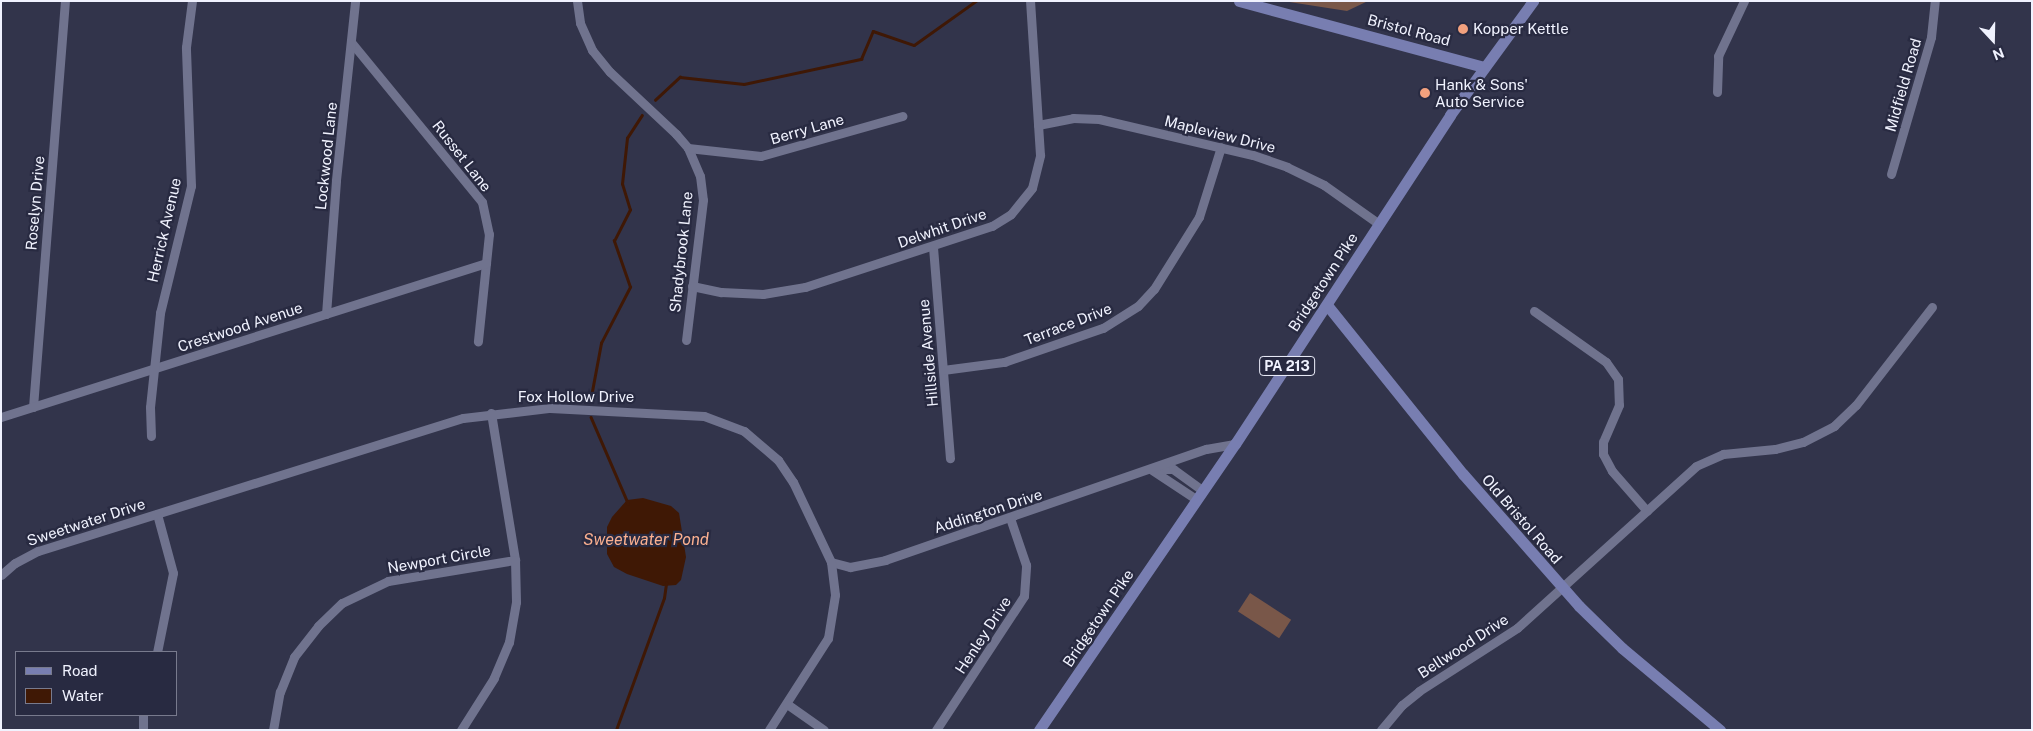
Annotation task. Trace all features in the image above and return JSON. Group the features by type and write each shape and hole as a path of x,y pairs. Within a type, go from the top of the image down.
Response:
{"main road":[{"name":"Bristol Road","path":"1239,1 1484,68"},
{"name":"Bridgetown Pike","path":"1039,730 1235,444 1484,68 1533,1"},
{"name":"Old Bristol Road","path":"1327,305 1463,474 1562,587 1622,648 1720,730"}],"street":[{"name":"Roselyn Drive","path":"33,407 65,1"},
{"name":"Herrick Avenue","path":"151,436 154,369 165,283 191,186 186,47 192,1"},
{"name":"Lockwood Lane","path":"326,314 336,180 355,1"},
{"name":"Shadybrook Lane","path":"577,1 580,23 592,50 610,72 688,148 700,176 703,200 686,340"},
{"name":"Delwhit Drive","path":"692,286 735,294 778,292 933,247 992,226 1019,206 1032,188 1037,172 1038,125 1030,1"},
{"path":"1716,92 1718,56 1744,1"},
{"name":"Midfield Road","path":"1891,174 1931,37 1935,1"},
{"name":"Russet Lane","path":"351,42 476,193 488,223 478,341"},
{"name":"Berry Lane","path":"688,148 761,156 902,116"},
{"name":"Mapleview Drive","path":"1038,125 1090,118 1221,147 1287,167 1324,185 1379,224"},
{"name":"Terrace Drive","path":"943,370 1004,362 1103,328 1138,306 1154,289 1199,217 1221,147"},
{"name":"Hillside Avenue","path":"933,247 950,458"},
{"name":"Crestwood Avenue","path":"1,417 486,263"},
{"name":"Bellwood Drive","path":"1381,730 1394,713 1419,691 1504,638 1704,461 1723,454 1786,447 1834,426 1856,405 1932,307"},
{"path":"1534,311 1606,362 1618,379 1619,406 1604,442 1602,454 1612,471 1646,511"},
{"name":"Fox Hollow Drive","path":"157,514 449,421 491,413 550,408 672,413 704,416 727,423 758,441 778,460 793,482 831,562 835,595 828,638 769,730"},
{"name":"Newport Circle","path":"461,730 494,678 509,642 516,602 515,560 491,413"},
{"name":"Addington Drive","path":"831,562 850,567 885,560 1152,470 1206,449 1235,444"},
{"name":"Addington Drive","path":"1152,470 1173,469 1199,495"},
{"path":"157,514 173,573 170,598 157,651"},
{"name":"Sweetwater Drive","path":"1,575 14,563 38,551 157,514"},
{"name":"Henley Drive","path":"936,730 1024,596 1026,565 1010,518"},
{"name":"Newport Circle","path":"273,730 280,692 294,657 318,626 342,603 369,588 394,580 515,560"},
{"path":"787,704 824,730"},
{"path":"143,716 143,730"}],"shaded area":[{"path":"1283,1 1368,1 1347,11"},
{"path":"1250,593 1291,620 1279,638 1238,611"}],"water":[{"name":"Sweetwater Pond","path":"643,498 671,506 679,513 686,557 681,580 676,585 663,586 627,574 614,567 607,554 607,527 612,517 627,500"}],"waterway":[{"path":"655,100 680,77 744,84 861,59 873,31 914,45 976,1"},
{"path":"590,402 601,343 630,287 614,241 630,210 622,184 627,138 642,115"},
{"path":"591,417 628,503"},
{"path":"616,730 664,598 666,583"}],"place":[{"name":"Kopper Kettle","path":"1463,29"},
{"name":"Hank & Sons' Auto Service","path":"1425,93"}]}
